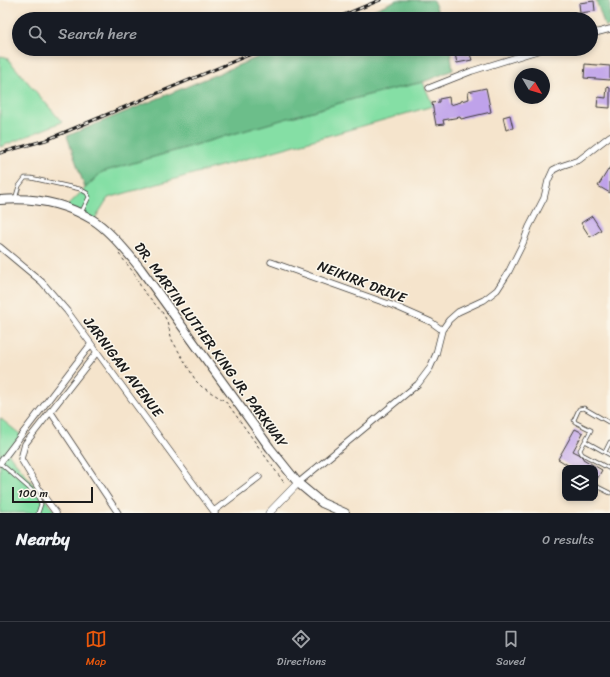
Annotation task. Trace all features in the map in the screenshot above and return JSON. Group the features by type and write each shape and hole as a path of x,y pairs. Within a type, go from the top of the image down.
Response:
{"main road":[{"name":"DR. MARTIN LUTHER KING JR. PARKWAY","path":"0,200 26,199 47,202 66,207 94,220 119,243 140,268 270,448 298,483 322,504 345,513"}],"street":[{"path":"598,32 610,29"},
{"path":"429,88 472,71 520,56"},
{"path":"269,513 298,483 418,384 430,368 436,354 442,330 449,320 458,312 484,300 497,290 508,273 544,198 548,181 553,170 579,160 610,136"},
{"name":"JARNIGAN AVENUE","path":"0,247 42,282 67,311 215,512"},
{"name":"NEIKIRK DRIVE","path":"271,262 396,307 430,322 442,330"},
{"path":"0,463 91,344"},
{"path":"56,513 42,494 21,458 26,444 97,352"},
{"path":"50,411 118,513"},
{"path":"215,512 259,477"}],"lane":[{"path":"15,199 19,186 25,178 80,189 90,197 81,214"},
{"path":"610,423 584,408 579,409 574,420 575,422 591,430 580,450 582,454 610,469"},
{"path":"585,441 610,455"},
{"path":"605,452 610,442"},
{"path":"0,463 37,495 41,504 38,513"},
{"path":"598,487 610,493"}],"path":[{"path":"117,251 134,273 142,289 162,312 167,321 172,340 196,381 230,407 285,484"}],"green space":[{"path":"397,0 433,0 438,12 368,12"},
{"path":"596,0 610,0 610,25 605,27"},
{"path":"0,56 6,57 62,122 0,147"},
{"path":"261,56 451,56 453,70 423,82 364,96 102,172 85,188 67,136"},
{"path":"423,82 433,106 108,198 94,220 66,207 102,172 364,96"},
{"path":"0,418 21,435 8,453 56,513 0,513"}],"building":[{"path":"594,1 595,11 580,12 579,3"},
{"path":"456,56 471,56 472,60 457,63"},
{"path":"585,64 610,66 610,80 584,78"},
{"path":"607,87 610,88 610,108 597,107 598,97 606,98"},
{"path":"486,88 491,112 461,119 460,117 443,120 444,124 436,125 432,103 439,102 439,99 449,97 450,105 461,102 469,99 468,92"},
{"path":"510,115 513,128 506,130 503,117"},
{"path":"610,167 610,193 598,186"},
{"path":"592,216 601,230 590,237 581,223"},
{"path":"575,429 583,433 573,451 593,465 568,465 558,459"},
{"path":"598,468 602,470 598,477"}],"railway":[{"path":"351,12 380,0"},
{"path":"0,153 46,140 246,56"}]}
